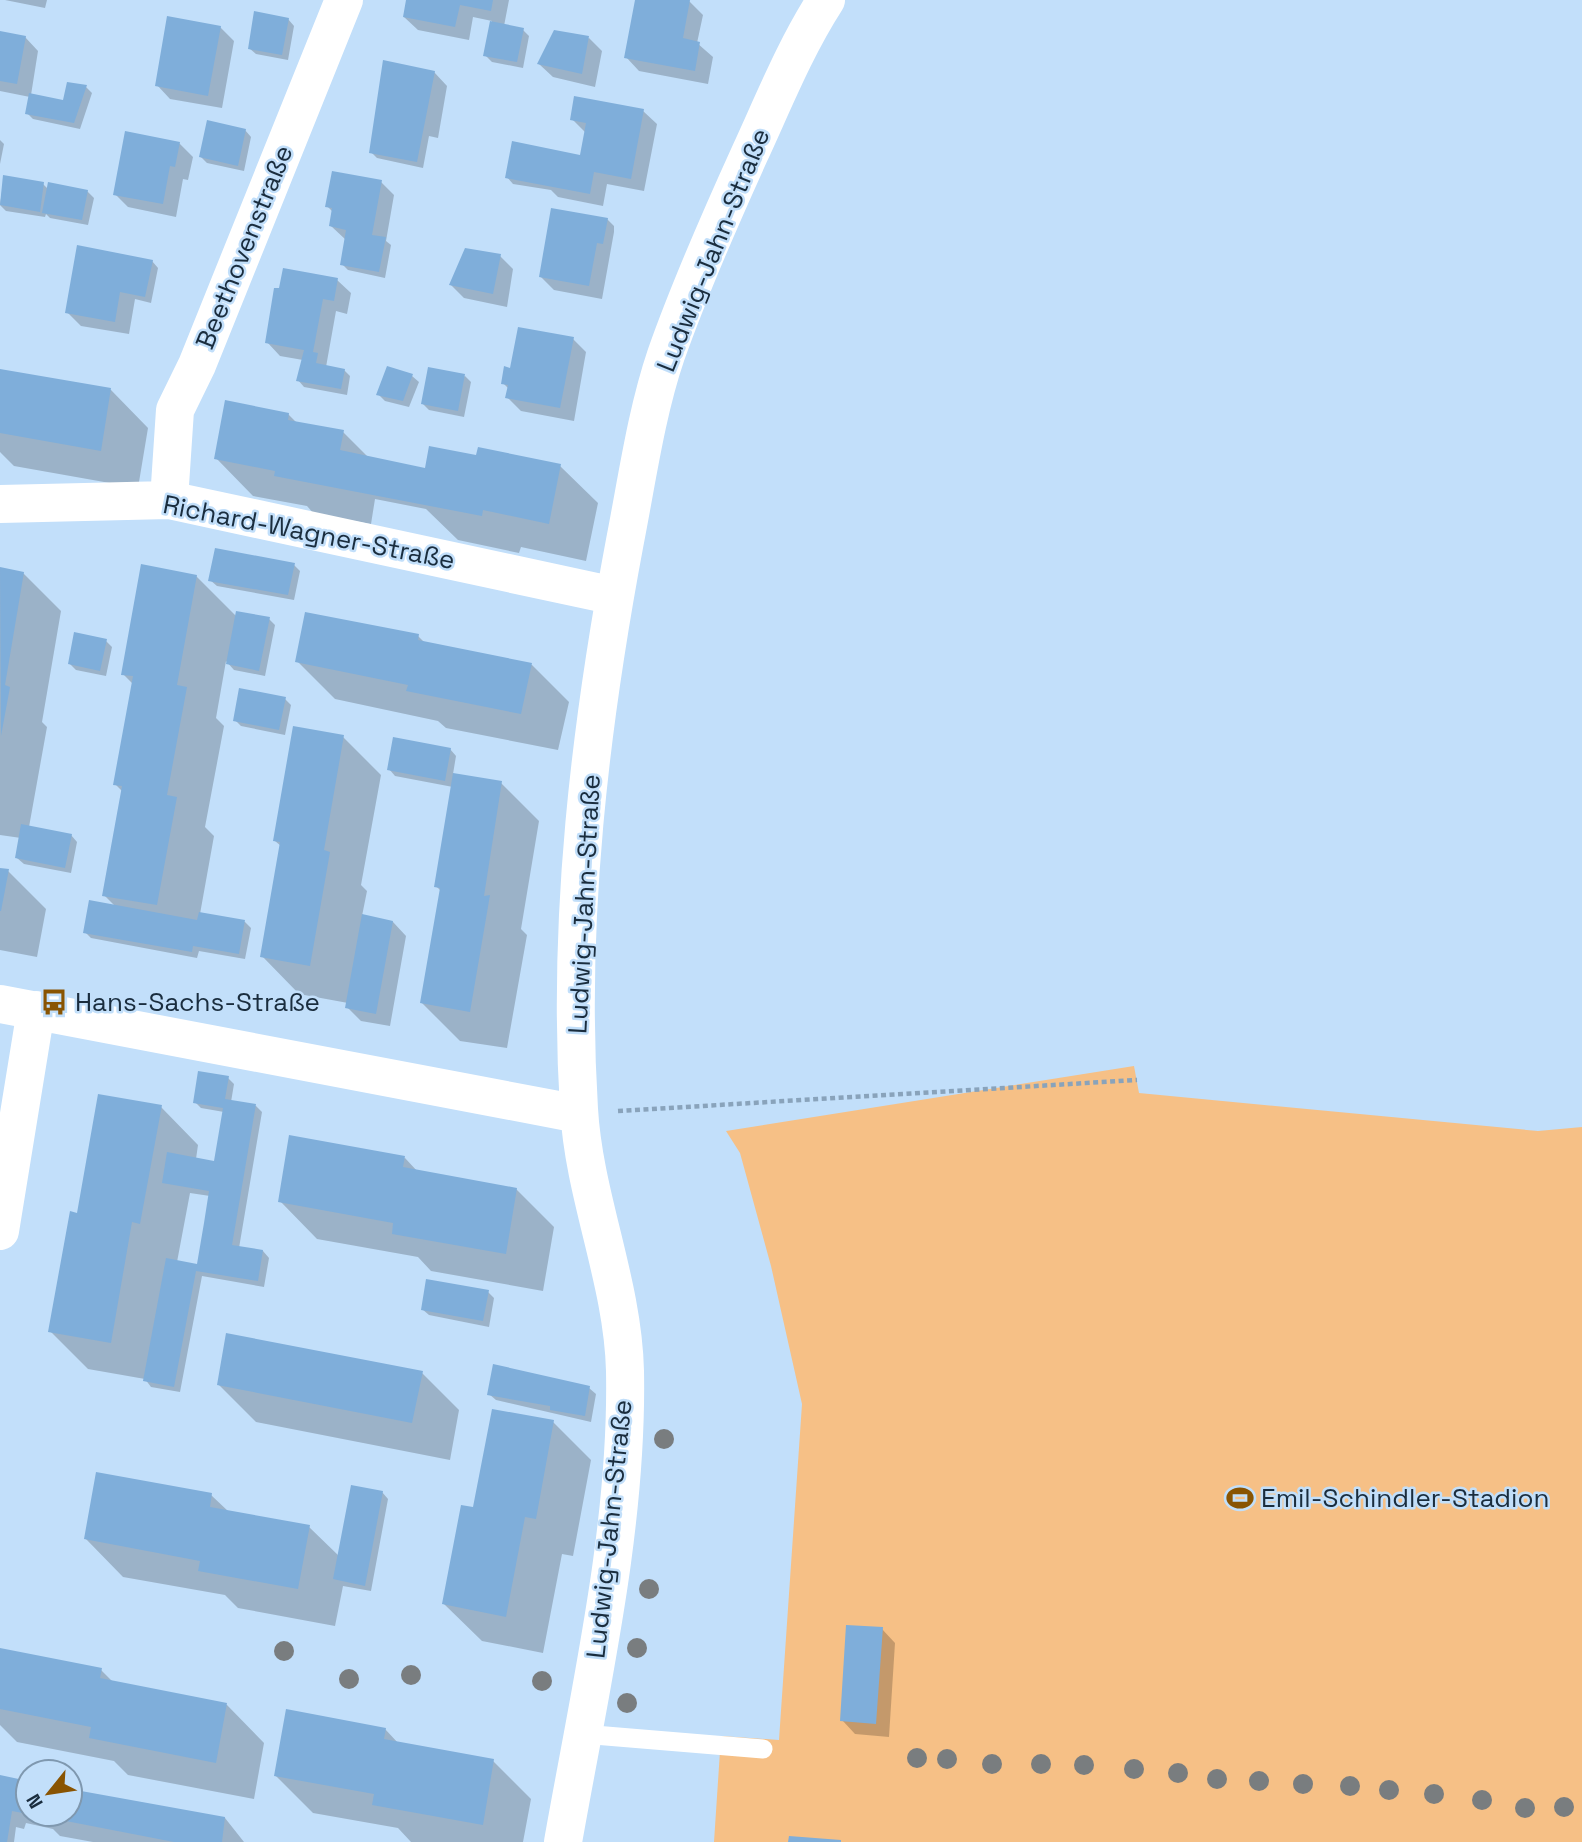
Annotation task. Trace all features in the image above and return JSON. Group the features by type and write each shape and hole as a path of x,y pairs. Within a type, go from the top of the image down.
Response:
{"street":[{"name":"Beethovenstraße","path":"169,500 175,410 197,365 344,0"},
{"name":"Ludwig-Jahn-Straße","path":"563,1842 610,1564 622,1452 625,1367 614,1292 579,1114 575,970 592,742 639,467 665,359 730,196 803,36 826,0"},
{"name":"Richard-Wagner-Straße","path":"0,504 25,506 169,500 615,596"},
{"path":"0,1231 18,1007 579,1114"}],"lane":[{"path":"582,1734 763,1749"}],"path":[{"path":"579,1114 1137,1080"}],"shaded area":[{"path":"1134,1066 1139,1093 1538,1131 1582,1127 1582,1842 714,1842 721,1736 779,1740 802,1404 771,1266 740,1153 726,1131"}],"building":[{"path":"406,0 493,0 491,11 460,5 455,27 403,17"},
{"path":"635,0 690,0 683,38 700,42 695,71 624,58"},
{"path":"254,11 289,18 282,55 248,49"},
{"path":"167,16 221,26 208,96 155,86"},
{"path":"490,21 524,28 517,62 483,56"},
{"path":"554,30 589,36 582,74 537,64"},
{"path":"0,31 26,36 17,84 0,81"},
{"path":"383,60 435,71 417,162 369,153"},
{"path":"67,82 87,85 74,123 25,114 29,93 63,100"},
{"path":"574,96 644,109 631,179 594,172 590,194 505,178 512,141 580,155 586,123 570,120"},
{"path":"207,120 246,129 238,166 199,157"},
{"path":"125,131 180,142 175,167 170,166 163,204 113,195"},
{"path":"332,171 382,180 372,235 386,237 379,272 340,265 346,230 329,226 332,208 325,207"},
{"path":"3,175 44,182 40,212 0,205"},
{"path":"48,182 88,190 82,220 42,213"},
{"path":"551,208 608,218 603,244 597,243 589,286 539,277"},
{"path":"77,245 153,260 145,297 120,292 115,322 65,313"},
{"path":"465,248 501,254 493,294 449,285"},
{"path":"283,268 338,278 334,301 323,299 313,352 318,353 316,363 345,369 341,389 296,381 304,350 265,343 274,288 279,288"},
{"path":"518,327 574,337 560,408 505,398 508,385 501,384 504,366 510,368"},
{"path":"387,366 413,374 403,401 376,395"},
{"path":"428,367 465,374 458,411 421,404"},
{"path":"0,369 111,388 101,451 0,433"},
{"path":"225,400 289,413 288,420 344,430 340,450 425,468 429,446 476,455 478,447 561,464 549,524 483,510 482,516 274,476 275,471 214,459"},
{"path":"215,548 295,563 288,595 208,581"},
{"path":"141,564 197,575 177,685 187,687 167,795 177,797 157,905 102,896 122,786 113,785 133,676 121,675"},
{"path":"0,567 24,572 5,685 10,687 1,736"},
{"path":"236,611 270,617 259,671 226,664"},
{"path":"305,612 419,634 418,640 532,663 521,714 406,691 408,685 295,662"},
{"path":"74,632 107,639 100,671 68,664"},
{"path":"239,688 286,697 279,730 233,721"},
{"path":"293,726 344,735 324,850 330,852 310,966 260,957 280,842 273,841"},
{"path":"393,737 451,748 445,781 387,770"},
{"path":"453,773 502,781 484,896 490,895 470,1012 420,1003 440,888 434,887"},
{"path":"21,824 72,834 65,868 15,858"},
{"path":"0,868 9,869 1,911 0,911"},
{"path":"89,900 197,920 199,912 245,920 239,954 193,946 192,952 83,933"},
{"path":"362,914 393,921 376,1014 345,1008"},
{"path":"198,1071 229,1076 225,1099 256,1104 232,1245 263,1250 258,1281 196,1271 174,1387 143,1381 166,1258 197,1264 209,1191 162,1183 167,1152 214,1161 223,1108 193,1103"},
{"path":"98,1094 162,1105 140,1224 132,1222 111,1343 48,1332 70,1211 77,1213"},
{"path":"289,1135 405,1156 403,1167 517,1188 506,1254 392,1234 393,1223 278,1202"},
{"path":"426,1279 489,1290 483,1321 421,1310"},
{"path":"226,1333 423,1371 412,1423 217,1385"},
{"path":"493,1364 590,1386 585,1416 550,1410 550,1406 487,1395"},
{"path":"492,1409 554,1420 536,1519 525,1517 506,1617 442,1604 461,1505 473,1507"},
{"path":"96,1472 212,1493 210,1507 310,1525 298,1589 198,1571 200,1561 84,1539"},
{"path":"351,1485 383,1491 365,1586 333,1579"},
{"path":"846,1625 883,1627 876,1724 840,1721"},
{"path":"0,1648 102,1668 100,1678 227,1703 216,1763 89,1738 91,1727 0,1709"},
{"path":"286,1709 386,1728 384,1739 494,1759 483,1825 372,1805 374,1794 274,1776"},
{"path":"0,1775 14,1778 14,1811 7,1842 0,1842"},
{"path":"84,1792 225,1817 222,1842 174,1842 84,1825"},
{"path":"789,1836 841,1840 841,1842 788,1842"}],"place":[{"name":"Hans-Sachs-Straße","path":"54,1002"},
{"name":"Emil-Schindler-Stadion","path":"1240,1498"}]}
